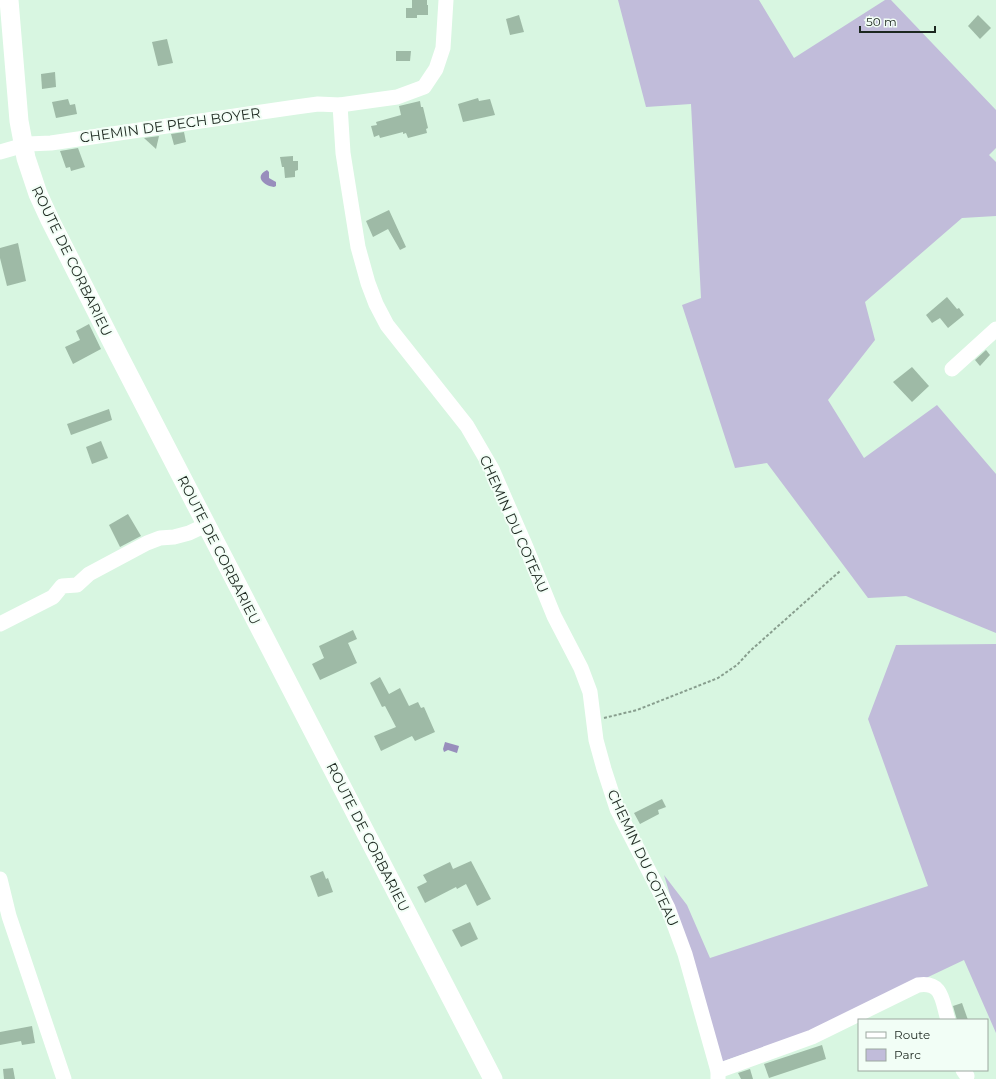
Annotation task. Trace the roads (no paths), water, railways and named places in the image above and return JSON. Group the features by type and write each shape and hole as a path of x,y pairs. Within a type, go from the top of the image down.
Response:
{"main road":[{"name":"ROUTE DE CORBARIEU","path":"9,0 19,121 23,146 38,194 204,521 493,1079"}],"street":[{"path":"340,105 397,97 424,87 436,69 443,48 446,0"},
{"name":"CHEMIN DE PECH BOYER","path":"0,152 28,144 51,143 318,104 340,105"},
{"name":"CHEMIN DU COTEAU","path":"340,105 343,153 358,247 368,283 376,304 387,325 467,426 492,469 554,616 581,668 590,692 596,740 617,809 668,908 685,954 718,1075"},
{"path":"952,369 996,329"},
{"path":"172,528 204,521"},
{"path":"0,624 53,597 62,586 77,585 89,574 147,543 160,538 174,537 189,533 204,521"},
{"path":"0,879 11,924 64,1079"},
{"path":"718,1075 812,1037 918,985 927,984 934,986 938,990 948,1019"}]}
